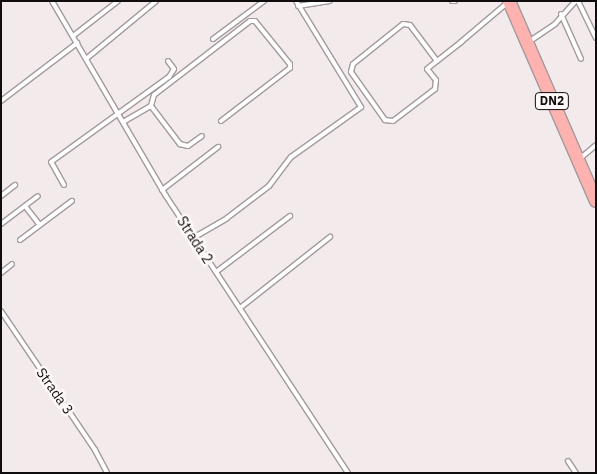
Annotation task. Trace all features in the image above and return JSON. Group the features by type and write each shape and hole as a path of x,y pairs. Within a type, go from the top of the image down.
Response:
{"highway":[{"name":"DN2","path":"509,1 596,202"},
{"name":"DN2","path":"517,1 533,39 592,150 596,184"}],"lane":[{"name":"Strada 2","path":"52,1 162,190 348,473"},
{"path":"73,36 118,1"},
{"path":"86,59 156,1"},
{"path":"213,39 264,1"},
{"path":"194,238 227,218 269,186 291,157 361,107 297,3 330,1"},
{"path":"437,61 410,25 403,24 353,64 351,72 388,122 435,89 436,80 427,69 437,61 509,1"},
{"path":"533,39 555,24 561,14 577,1 596,38"},
{"path":"561,14 582,59"},
{"path":"123,122 151,106 154,95 250,22 255,21 290,64 290,68 222,121"},
{"path":"1,101 77,43"},
{"path":"64,185 51,162 174,74 168,61"},
{"path":"151,106 180,144 188,146 202,136"},
{"path":"162,190 218,147"},
{"path":"1,196 15,185"},
{"path":"1,224 38,196"},
{"path":"20,240 72,201"},
{"path":"25,206 40,225"},
{"path":"216,272 290,216"},
{"path":"240,308 330,237"},
{"path":"1,273 12,264"},
{"name":"Strada 3","path":"1,310 96,450 107,473"},
{"path":"568,462 576,473"}]}
